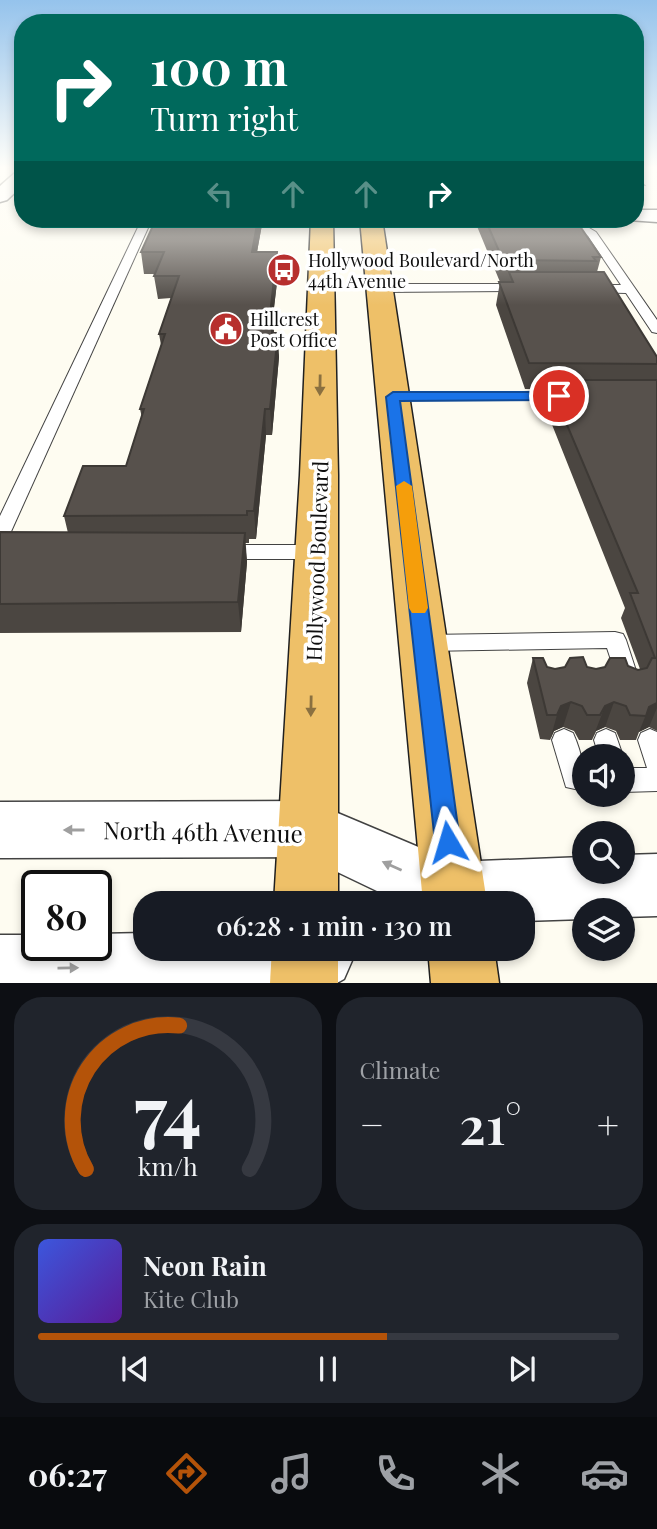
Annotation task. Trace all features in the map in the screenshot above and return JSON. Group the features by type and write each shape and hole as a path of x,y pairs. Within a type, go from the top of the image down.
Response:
{"highway":[{"name":"Hollywood Boulevard","path":"310,891 309,829 323,228"},
{"path":"351,228 393,397 423,643 449,891"},
{"path":"368,297 371,228"},
{"path":"461,961 465,983"}],"street":[{"name":"North 46th Avenue","path":"0,830 309,829 415,891"},
{"path":"535,901 657,885"},
{"path":"0,969 133,960"}],"lane":[{"path":"0,536 143,228"},
{"path":"582,228 592,234 657,329"},
{"path":"368,297 535,288"},
{"path":"576,288 631,289"},
{"path":"393,397 578,396"},
{"path":"205,552 315,552"},
{"path":"423,643 541,652 579,651 615,640 629,683"},
{"path":"564,740 572,768"},
{"path":"635,780 657,779"}],"building":[{"path":"152,228 256,228 252,252 277,252 270,315 273,315 272,333 278,333 270,409 265,409 254,511 247,511 247,515 64,516 83,466 126,466 144,409 140,409 165,334 159,334 179,276 154,276 164,252 141,252"},
{"path":"489,228 581,228 601,257 593,257 596,261 503,260"},
{"path":"509,272 604,272 657,357 657,364 529,363 499,282 513,282"},
{"path":"548,380 657,380 657,703 649,707 646,716 630,715 626,706 614,702 605,706 600,715 587,715 582,706 571,702 561,706 557,715 547,715 533,658 543,658 547,667 555,669 565,667 570,658 583,657 587,667 596,669 605,667 610,658 625,658 628,666 638,670 647,668 652,658 655,658 630,593 638,593"},
{"path":"0,532 245,533 238,602 0,604"}],"slow traffic":[{"path":"404,486 419,608"}],"place":[{"name":"Hollywood Boulevard/North 44th Avenue","path":"284,270"},
{"name":"Hillcrest Post Office","path":"226,329"}],"route":[{"path":"448,842 393,397 559,396"}]}
